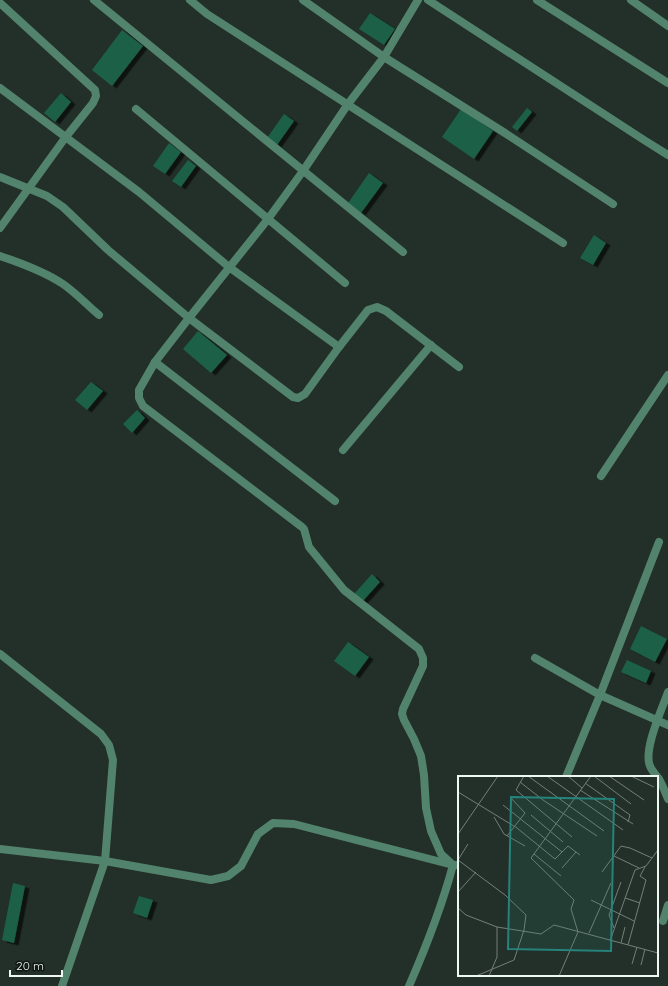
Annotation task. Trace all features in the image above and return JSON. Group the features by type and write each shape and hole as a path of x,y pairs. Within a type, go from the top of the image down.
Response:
{"street":[{"path":"94,0 403,252"},
{"path":"190,0 208,14 563,243"},
{"path":"303,0 384,57 505,133 613,204"},
{"path":"418,0 384,57 348,104 303,171 268,219 155,362 139,390 139,398 144,406 302,526 309,547 344,590 418,649 424,658 423,666 402,708 402,714 421,756 426,808 431,831 441,854 456,865"},
{"path":"428,0 668,155"},
{"path":"537,0 668,83"},
{"path":"631,0 668,26"},
{"path":"0,3 95,90 96,96 93,103 0,228"},
{"path":"0,88 139,192 229,267 339,347"},
{"path":"136,109 345,283"},
{"path":"0,177 47,196 63,207 108,250 189,318 293,397 298,398 306,394 339,347 368,310 377,307 386,310 459,367"},
{"path":"0,256 62,283 99,315"},
{"path":"343,450 431,345"},
{"path":"155,362 335,501"},
{"path":"601,476 668,375"},
{"path":"566,776 660,542"},
{"path":"0,654 101,734 109,745 113,760 105,861 62,986"},
{"path":"535,658 600,695 668,725"},
{"path":"656,776 650,766 648,757 649,749 657,720 668,692"},
{"path":"658,779 665,790 668,799"},
{"path":"0,849 105,861 211,880 228,876 241,866 258,834 273,823 294,824 456,865"},
{"path":"409,986 428,942 456,865"},
{"path":"663,920 668,905"}],"building":[{"path":"370,13 395,29 384,45 359,29"},
{"path":"122,30 143,46 112,86 92,70"},
{"path":"61,93 71,102 55,122 44,113"},
{"path":"527,108 532,112 517,131 512,127"},
{"path":"461,109 493,131 474,159 442,137"},
{"path":"284,114 294,121 277,145 267,138"},
{"path":"169,143 181,152 165,174 153,166"},
{"path":"188,160 196,166 181,187 172,181"},
{"path":"369,173 383,183 361,213 348,203"},
{"path":"594,235 606,243 593,265 580,258"},
{"path":"198,331 227,355 211,373 183,349"},
{"path":"91,382 103,391 87,410 75,400"},
{"path":"137,410 145,418 132,433 123,424"},
{"path":"372,574 380,582 362,602 354,594"},
{"path":"641,626 667,639 655,662 630,649"},
{"path":"348,642 369,657 355,676 334,661"},
{"path":"627,660 651,671 646,683 621,672"},
{"path":"13,883 25,886 14,943 2,940"},
{"path":"139,896 153,900 147,918 133,913"}]}
